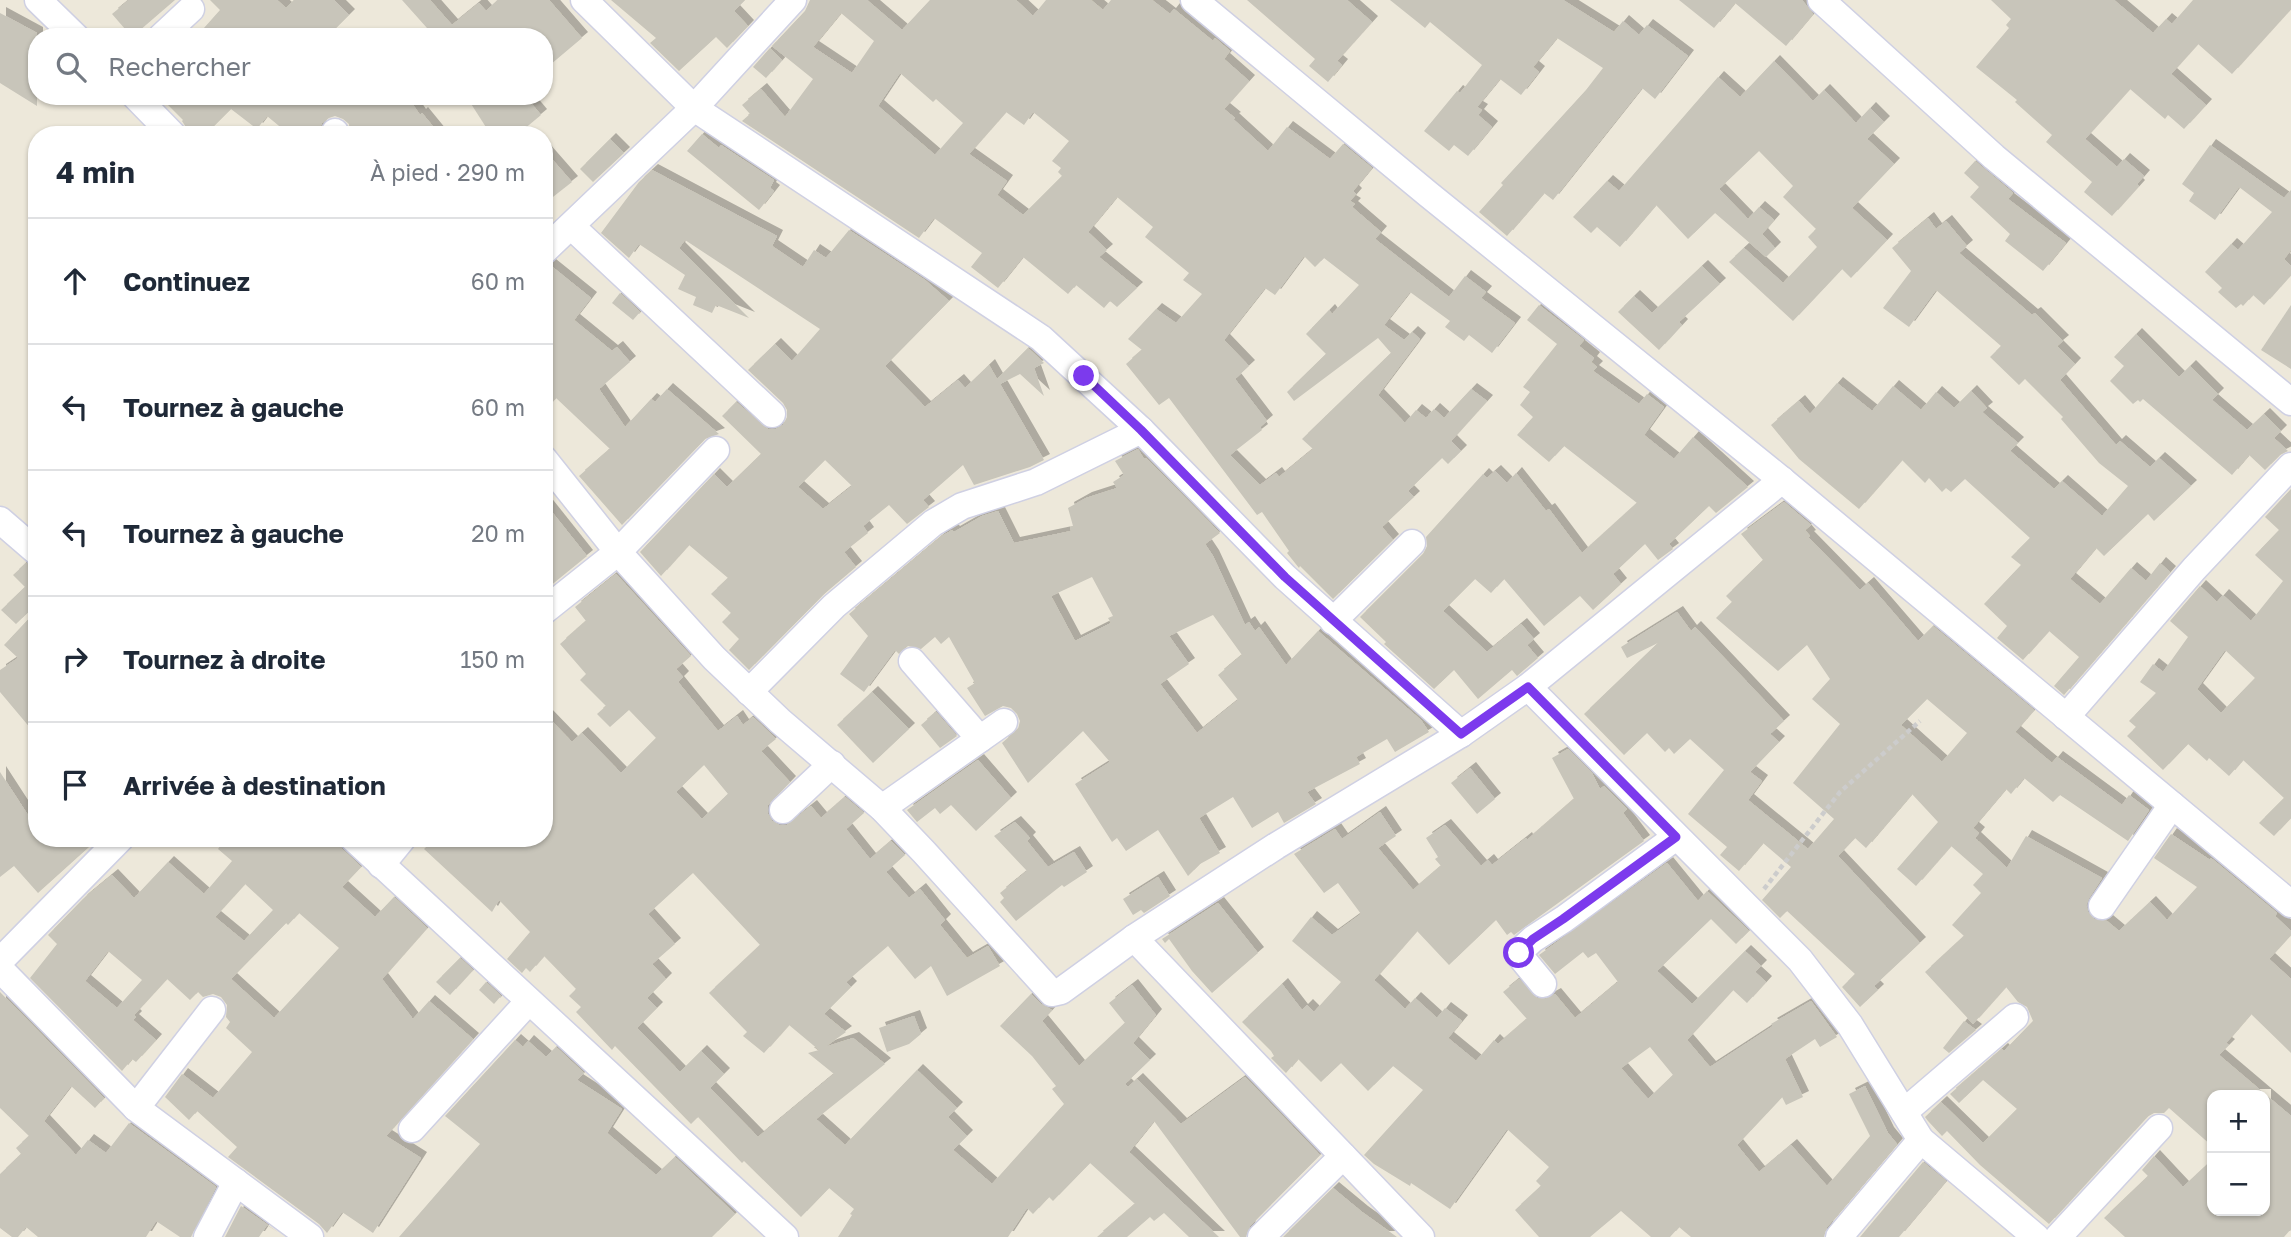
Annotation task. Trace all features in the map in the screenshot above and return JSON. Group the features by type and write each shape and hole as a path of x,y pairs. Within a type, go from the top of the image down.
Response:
{"street":[{"path":"38,0 67,28"},
{"path":"584,0 694,108 1041,338 1141,430 1285,577 1461,734"},
{"path":"553,243 694,108 793,0"},
{"path":"1194,0 1438,203 1782,480 2172,805 2288,897"},
{"path":"1821,0 1994,157 2291,402"},
{"path":"171,28 191,9"},
{"path":"144,105 164,126"},
{"path":"571,226 772,414"},
{"path":"749,692 834,606 933,523 962,506 1036,482 1141,430"},
{"path":"553,604 618,552 716,450"},
{"path":"2066,717 2194,569 2291,466"},
{"path":"553,470 618,552 714,658 882,808 1052,993 1061,991 1134,938 1276,846 1461,734 1528,687 1782,480"},
{"path":"0,520 28,544"},
{"path":"1333,621 1412,543"},
{"path":"912,661 980,739"},
{"path":"1528,687 1800,960 1842,1014 1922,1140 2036,1237"},
{"path":"882,808 1004,722"},
{"path":"783,810 832,764"},
{"path":"2102,906 2172,805"},
{"path":"1543,984 1520,956 1520,951 1676,837"},
{"path":"0,961 112,847"},
{"path":"362,847 780,1235"},
{"path":"381,865 396,847"},
{"path":"1134,938 1421,1237"},
{"path":"0,969 136,1108 310,1237"},
{"path":"412,1129 529,1002"},
{"path":"136,1108 212,1010"},
{"path":"1904,1112 2015,1017"},
{"path":"2058,1237 2159,1128"},
{"path":"1839,1237 1922,1140"},
{"path":"1261,1237 1343,1156"},
{"path":"207,1237 236,1182"}],"path":[{"path":"1748,908 1809,835 1840,792 1920,721"}],"building":[{"path":"129,0 175,0 142,28 124,28 112,14"},
{"path":"210,0 277,0 286,8 294,0 334,0 349,15 336,28 204,28 220,10"},
{"path":"402,0 430,0 452,25 479,3 486,11 498,0 549,0 582,38 553,62 553,28 427,28"},
{"path":"611,0 745,0 734,11 748,26 727,48 716,37 679,71 650,43 656,38"},
{"path":"810,0 867,0 902,30 930,0 1016,0 1033,16 1046,0 1091,0 1103,10 1111,0 1152,0 1170,14 1174,9 1213,41 1215,38 1230,51 1224,59 1249,81 1224,109 1268,151 1287,127 1330,159 1343,144 1372,168 1353,191 1356,194 1350,201 1355,204 1352,207 1381,232 1375,239 1449,297 1465,276 1486,292 1481,298 1515,323 1492,353 1469,335 1464,341 1445,327 1450,321 1410,292 1384,325 1404,340 1412,332 1420,339 1378,395 1405,423 1416,410 1426,418 1434,409 1444,418 1471,389 1487,401 1451,441 1461,451 1448,464 1442,458 1408,491 1414,497 1382,527 1393,540 1333,599 1300,566 1299,568 1262,512 1257,515 1169,398 1159,405 1126,364 1142,350 1128,339 1156,309 1176,323 1202,294 1183,280 1189,273 1145,237 1153,227 1117,197 1088,232 1107,250 1099,257 1137,288 1117,307 1110,301 1104,308 1076,285 1068,294 1023,257 998,288 971,267 982,253 934,218 919,238 742,121 750,114 742,105 761,89 785,117 813,79 772,46 805,11","holes":["841,13 874,41 852,73 813,47","900,73 933,102 936,99 963,123 935,155 878,106","1006,112 1024,125 1033,112 1069,141 1052,161 1061,168 1058,172 1062,176 1023,215 997,195 1007,181 969,154","1304,256 1315,267 1324,258 1359,285 1332,314 1329,310 1306,334 1326,354 1287,392 1294,401 1378,338 1391,353 1302,439 1313,449 1279,477 1276,473 1260,485 1230,455 1262,430 1260,427 1267,421 1235,379 1249,366 1224,340 1265,288 1275,295"]},
{"path":"1247,0 1347,0 1372,22 1337,61 1342,65 1328,82 1309,66 1315,59"},
{"path":"1390,0 1563,0 1614,32 1623,21 1639,35 1647,25 1688,56 1655,99 1642,88 1553,200 1544,193 1507,236 1479,212 1503,185 1501,183 1603,68 1557,38 1533,67 1539,72 1521,95 1500,79 1477,107 1482,110 1478,115 1492,127 1468,156 1454,145 1449,151 1424,131 1482,65 1430,22 1425,28"},
{"path":"1679,0 1802,0 1813,14 1786,46 1735,3 1714,28"},
{"path":"1991,0 2114,0 2153,33 2166,19 2172,24 2193,0 2291,0 2291,9 2232,74 2198,44 2171,74 2206,105 2184,129 2168,115 2165,119 2130,89 2085,139 2117,167 2124,159 2144,176 2137,184 2139,186 2112,216 2084,192 2092,182 2046,142 2052,135 2015,102 2017,100 1976,67 2009,28 2006,25 2011,19"},
{"path":"0,13 28,28 28,100 0,83"},
{"path":"770,48 782,60 766,78 753,67"},
{"path":"1774,61 1813,101 1824,90 1856,123 1870,108 1884,122 1867,139 1894,164 1852,208 1887,240 1851,278 1842,269 1793,321 1729,262 1744,248 1783,283 1817,247 1808,237 1816,229 1783,197 1793,186 1759,151 1719,189 1748,219 1759,207 1774,220 1762,234 1775,248 1766,257 1715,213 1688,239 1656,205 1620,247 1597,227 1591,233 1573,217 1607,181 1619,191 1718,77 1740,97"},
{"path":"168,105 413,105 433,126 349,126 343,119 335,116 321,126 279,126 267,116 259,126 253,126 231,109 214,126 185,126"},
{"path":"472,105 533,105 541,115 528,126 485,126"},
{"path":"702,134 719,148 721,145 774,180 770,188 774,191 759,210 687,151"},
{"path":"610,139 624,153 593,182 580,169"},
{"path":"2210,145 2284,198 2291,190 2291,250 2284,259 2291,266 2291,275 2264,305 2253,295 2243,306 2241,304 2236,308 2218,292 2222,288 2205,272 2231,244 2238,250 2272,212 2239,187 2215,220 2189,201 2194,193 2182,184"},
{"path":"553,160 572,182 553,197"},
{"path":"1975,161 2013,193 2008,199 2066,243 2043,271 2005,241 2010,234 1970,197 1979,187 1964,173"},
{"path":"652,170 777,236 772,246 803,267 814,250 826,258 849,230 925,280 949,301 885,366 925,407 958,380 965,388 989,365 997,379 1028,348 1044,363 1034,368 1044,396 1020,374 1000,384 1044,460 974,485 963,465 923,500 929,507 907,524 889,505 863,526 868,533 844,552 856,567 823,595 749,670 729,650 739,639 722,622 731,613 711,594 728,578 689,545 661,576 640,552 714,474 727,487 761,454 722,416 736,402 768,429 783,425 787,410 783,403 748,370 775,344 792,361 820,329 685,240 679,248 749,318 716,305 712,313 693,305 696,297 678,289 685,275 639,244 629,258 601,233 639,182","holes":["825,460 852,486 823,509 798,487"]},
{"path":"1928,218 1936,229 1946,221 1967,246 1959,253 2032,315 2035,313 2063,341 2057,346 2075,364 2060,380 2116,445 2120,441 2150,467 2159,458 2191,486 2154,521 2148,514 2104,556 2096,548 2070,579 2100,604 2131,568 2146,581 2160,563 2170,572 2064,695 2054,686 2079,657 2049,631 2023,660 1997,638 2007,626 1984,604 2021,565 2011,557 2030,538 1965,479 1951,492 1946,488 1942,492 1929,478 1925,483 1902,460 1859,509 1799,459 1771,425 1799,401 1810,414 1837,383 1872,411 1893,386 1921,410 1936,392 1954,408 1971,391 1987,408 1982,412 2018,443 2010,451 2054,489 2062,481 2102,516 2128,486 2099,463 2061,419 2063,417 2025,379 2019,385 1990,357 2001,346 1936,290 1909,327 1883,308 1911,271 1892,248"},
{"path":"1702,266 1720,284 1679,322 1682,325 1659,350 1618,312 1634,296 1652,313"},
{"path":"553,267 591,298 574,320 612,351 617,347 630,362 599,389 625,427 651,399 655,402 667,389 719,434 705,439 622,525 579,476 610,449 556,398 553,401"},
{"path":"620,293 640,312 633,320 612,303"},
{"path":"1539,305 1584,340 1579,346 1594,358 1591,362 1597,367 1593,371 1639,404 1647,394 1664,407 1644,435 1674,459 1693,437 1748,487 1716,513 1709,506 1669,544 1673,549 1658,560 1645,544 1613,574 1621,584 1593,610 1580,596 1544,626 1504,579 1491,593 1475,579 1443,611 1487,652 1521,624 1534,639 1527,645 1538,658 1517,676 1512,670 1478,699 1454,670 1434,689 1384,644 1386,642 1360,617 1423,554 1427,546 1426,537 1483,474 1487,478 1495,471 1507,483 1516,473 1546,511 1549,509 1582,553 1637,503 1564,446 1549,462 1517,435 1533,417 1520,405 1530,392 1523,387 1557,344 1527,320"},
{"path":"2291,305 2291,369 2261,350"},
{"path":"2136,334 2179,377 2190,366 2218,394 2212,400 2247,430 2264,414 2281,431 2274,438 2288,451 2265,470 2249,455 2232,475 2143,399 2133,404 2110,381 2124,366 2114,357"},
{"path":"1138,449 1144,459 1146,458 1220,533 1205,544 1245,625 1249,622 1255,631 1259,627 1286,665 1318,631 1421,720 1429,732 1395,752 1387,739 1356,757 1360,764 1307,792 1316,804 1284,823 1278,812 1252,828 1233,797 1199,818 1220,853 1200,864 1188,876 1158,830 1126,851 1117,838 1112,842 1075,784 1110,762 1083,731 1028,783 1002,743 1018,729 1020,721 1017,714 1011,708 1003,706 985,716 967,688 975,683 949,637 941,644 935,637 921,649 908,646 899,654 895,650 864,692 840,674 868,636 849,614 942,536 998,511 1014,543 1071,531 1070,527 1073,526 1068,508 1086,498 1117,488 1113,482 1124,475 1115,461","holes":["1092,577 1113,616 1108,618 1111,623 1075,641 1051,596","1213,615 1242,655 1218,675 1238,700 1197,733 1160,684 1189,664 1169,636"]},
{"path":"2291,489 2291,818 2274,836 2259,823 2284,798 2243,760 2229,776 2188,744 2163,770 2127,736 2136,727 2129,721 2156,693 2140,682 2153,664 2163,672 2188,637 2170,621 2200,586 2217,602 2223,595 2251,621 2283,581 2255,555 2279,530 2265,517","holes":["2225,650 2255,678 2221,713 2197,689"]},
{"path":"1784,502 1811,525 1805,530 1810,536 1808,537 1860,590 1868,583 1918,641 1933,626 2034,710 2015,732 2052,763 2057,757 2122,805 2129,795 2149,810 2128,841 2060,795 2053,802 2024,778 2011,794 2006,789 1973,828 1979,833 1975,838 2007,868 2026,836 2102,878 2086,905 2088,912 2094,919 2107,921 2119,931 2150,902 2167,920 2197,887 2154,858 2171,834 2210,860 2211,858 2277,913 2275,916 2291,931 2291,935 2269,959 2291,979 2291,1053 2251,1014 2219,1055 2260,1090 2207,1090 2207,1142 2169,1108 2164,1113 2154,1113 2147,1117 2049,1224 1980,1165 1947,1131 1942,1136 1925,1117 1941,1102 1983,1143 2017,1109 1983,1080 1959,1103 1950,1094 2002,1049 2004,1051 2033,1021 2027,1007 2018,1002 2006,987 1973,1024 1925,972 1964,936 1952,925 1981,893 1973,885 1983,874 1951,846 1916,886 1897,869 1938,822 1912,794 1866,848 1855,838 1838,856 1920,943 1874,986 1878,990 1860,1007 1842,987 1855,974 1787,911 1780,918 1762,900 1791,867 1763,843 1739,871 1720,855 1727,847 1688,814 1724,770 1690,739 1674,754 1669,748 1665,752 1647,733 1624,755 1584,714 1658,643 1627,658 1621,647 1677,612 1691,631 1695,627 1784,721 1770,734 1779,742 1750,772 1762,781 1748,800 1808,849 1834,819 1793,783 1840,724 1812,699 1830,679 1807,645 1778,671 1716,618 1732,602 1726,596 1763,560 1741,534","holes":["1927,699 1967,733 1942,762 1901,725"]},
{"path":"553,513 587,556 553,584"},
{"path":"28,564 28,613 16,624 1,610 25,587 13,575"},
{"path":"616,574 691,656 676,669 683,677 678,682 718,731 737,716 743,725 753,717 776,739 761,751 790,782 768,805 768,814 772,821 787,825 811,806 821,818 845,797 864,813 846,829 870,859 891,841 905,855 886,872 909,898 920,889 945,920 940,925 967,958 988,946 1000,966 947,996 931,966 915,979 888,946 846,982 851,987 824,1014 846,1032 825,1047 853,1038 885,1064 816,1119 845,1145 917,1070 957,1108 948,1117 967,1136 953,1150 992,1184 1064,1104 1052,1089 1056,1086 1032,1056 1000,1026 1031,994 1052,1010 1042,1021 1079,1066 1125,1023 1109,1003 1132,985 1156,1015 1133,1043 1150,1060 1125,1084 1128,1087 1137,1079 1181,1124 1245,1077 1320,1155 1250,1226 1246,1237 1240,1237 1154,1121 1129,1152 1219,1237 1189,1237 1164,1213 1154,1221 1150,1217 1127,1237 1097,1237 1135,1204 1090,1163 1053,1201 1049,1197 1033,1214 1027,1208 1008,1237 838,1237 854,1209 829,1188 801,1217 744,1161 742,1163 698,1117 691,1124 615,1046 612,1050 576,1012 581,1007 569,996 576,989 544,956 530,972 526,968 522,973 507,959 530,932 499,900 492,912 424,849 553,847 553,722 572,742 582,733 621,773 656,738 629,710 610,727 597,714 606,706 580,680 586,674 560,644 586,621 575,607","holes":["704,765 728,794 702,819 676,792","693,873 760,945 709,993 747,1032 743,1036 764,1053 789,1025 819,1050 808,1053 834,1074 758,1137 710,1088 724,1074 701,1051 680,1072 637,1028 657,1008 647,998 666,979 652,964 675,944 648,914"]},
{"path":"28,620 28,725 0,692 0,670 18,658 4,645"},
{"path":"872,692 909,729 873,763 837,725"},
{"path":"936,712 957,736 940,748 921,725"},
{"path":"1568,749 1592,773 1600,789 1604,786 1627,809 1623,813 1644,841 1514,935 1511,932 1507,935 1496,920 1449,965 1417,931 1374,980 1405,1009 1415,998 1437,1018 1445,1008 1462,1021 1448,1038 1476,1061 1494,1040 1498,1044 1527,1019 1503,992 1519,979 1537,998 1546,999 1555,994 1575,1018 1618,982 1596,953 1588,958 1583,952 1555,974 1539,955 1667,863 1698,901 1707,891 1749,931 1736,944 1711,919 1657,971 1692,1004 1745,951 1761,966 1755,972 1766,982 1747,1003 1733,990 1687,1040 1710,1067 1773,1026 1771,1024 1811,1001 1837,1037 1820,1047 1815,1039 1785,1059 1803,1097 1786,1105 1782,1097 1737,1145 1759,1172 1791,1145 1827,1186 1870,1136 1849,1094 1865,1086 1888,1133 1897,1144 1827,1227 1824,1237 1691,1237 1679,1227 1670,1237 1651,1237 1621,1211 1590,1237 1539,1237 1515,1210 1541,1186 1536,1181 1549,1167 1507,1129 1450,1209 1411,1183 1410,1186 1374,1164 1364,1155 1423,1090 1393,1066 1368,1091 1341,1063 1321,1082 1298,1059 1286,1073 1271,1058 1274,1056 1271,1051 1242,1022 1282,984 1302,1010 1307,1005 1314,1012 1341,982 1292,941 1311,917 1332,935 1361,914 1338,883 1324,893 1294,854 1335,829 1342,839 1380,812 1396,836 1378,848 1413,890 1441,866 1426,838 1445,825 1481,866 1488,860 1492,865 1526,838 1527,840 1574,799 1552,758","holes":["1650,1047 1673,1075 1648,1099 1621,1068"]},
{"path":"978,760 1011,798 976,831 951,805 940,814 935,808 917,822 907,810"},
{"path":"1470,768 1495,799 1477,814 1451,783"},
{"path":"0,772 28,815 28,847 89,847 38,893 14,866 0,877"},
{"path":"1015,822 1030,838 1027,841 1048,867 1074,852 1087,872 1064,887 1062,885 1016,921 1000,902 1004,898 1000,893 1027,871 994,836"},
{"path":"219,847 341,847 361,867 342,887 375,917 394,897 427,928 382,979 413,1019 429,1001 473,1039 386,1136 421,1158 373,1233 342,1212 327,1233 319,1224 228,1157 237,1147 197,1111 189,1120 165,1097 182,1074 213,1098 252,1052 226,1028 230,1022 226,1017 227,1005 221,997 213,994 203,997 198,992 190,1000 167,979 134,1015 136,1017 133,1020 156,1040 136,1062 132,1059 122,1071 30,978 57,944 48,935 83,899 112,875 134,898 168,862 204,894 232,861 218,849","holes":["245,884 273,910 244,941 215,917","299,913 339,948 274,1018 231,979","108,951 142,980 117,1008 85,981"]},
{"path":"1158,877 1170,896 1144,913 1141,910 1133,915 1123,899"},
{"path":"1218,903 1258,953 1212,993 1169,939 1165,943 1162,939"},
{"path":"460,958 473,970 450,995 436,982"},
{"path":"486,982 501,996 494,1004 479,990"},
{"path":"0,992 104,1098 95,1108 71,1086 44,1121 76,1155 88,1140 106,1153 129,1123 216,1187 191,1237 180,1237 156,1221 146,1237 38,1237 26,1227 18,1237 12,1237 0,1228 0,1174 21,1154 16,1148 29,1136 0,1108"},
{"path":"914,1016 921,1034 909,1044 887,1052 879,1028"},
{"path":"1964,1021 1976,1030 1949,1053 1943,1048"},
{"path":"515,1040 523,1047 528,1041 546,1057 556,1047 584,1073 577,1080 622,1109 607,1133 656,1175 675,1157 735,1214 712,1237 399,1237 480,1144 445,1116"},
{"path":"2270,1098 2291,1116 2291,1229 2284,1237 2125,1237 2104,1218 2148,1176 2142,1170 2154,1156 2183,1187 2207,1165 2207,1216 2270,1216"},
{"path":"1923,1162 1946,1181 1899,1237 1860,1237"},
{"path":"1333,1188 1362,1212 1397,1237 1283,1237"},
{"path":"241,1206 279,1233 267,1225 259,1237 225,1237"}],"route":[{"path":"1084,376 1211,500 1285,577 1461,734 1528,687 1676,837 1533,939 1519,953"}]}
